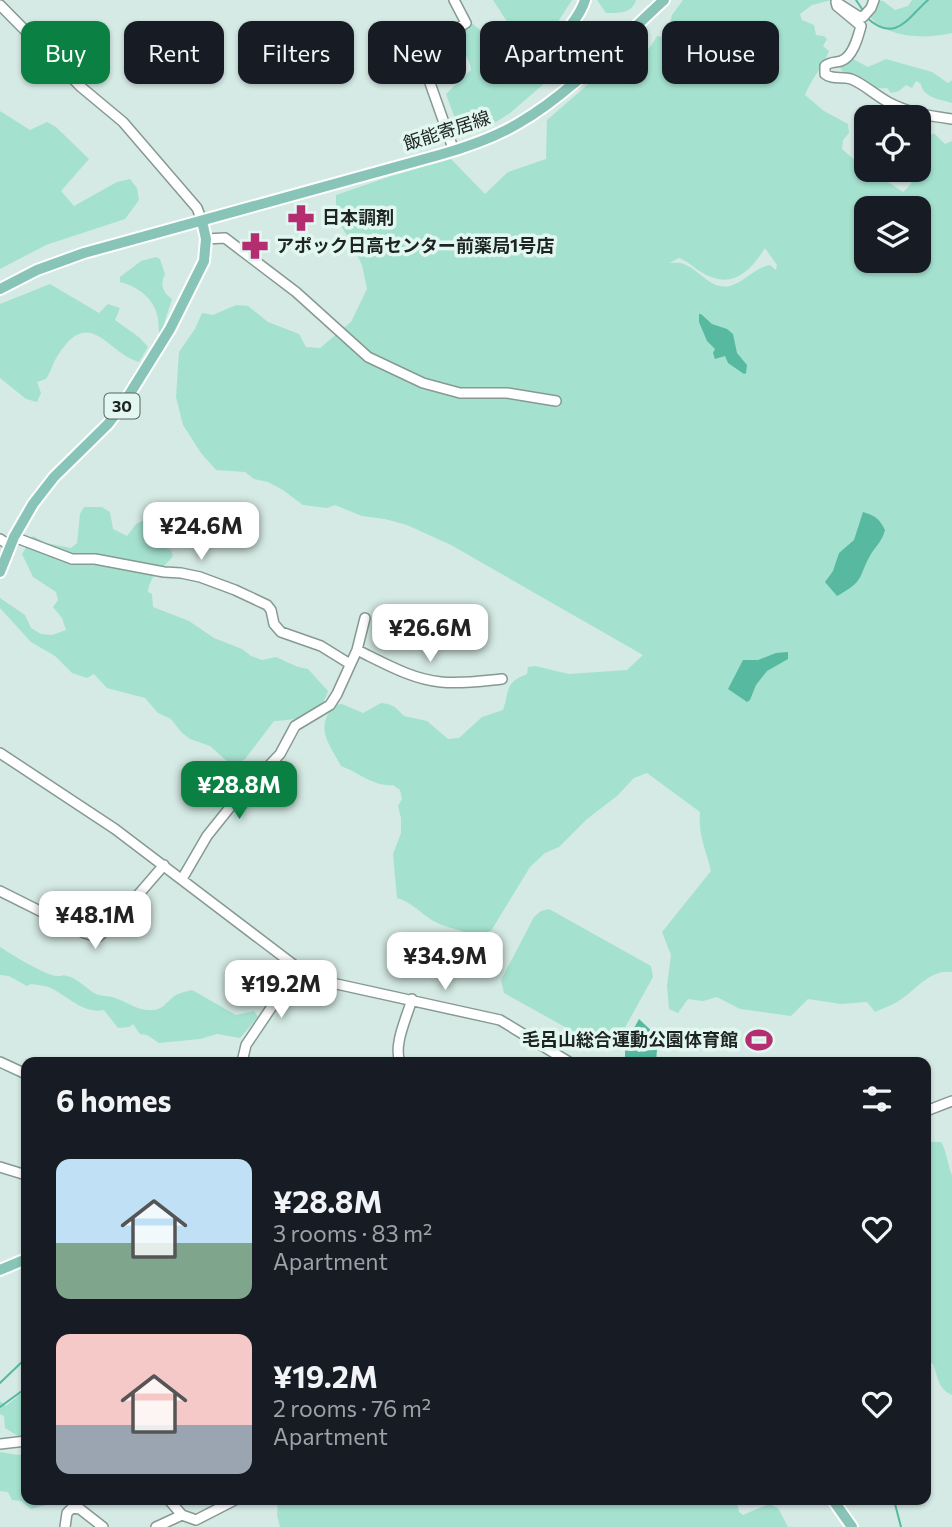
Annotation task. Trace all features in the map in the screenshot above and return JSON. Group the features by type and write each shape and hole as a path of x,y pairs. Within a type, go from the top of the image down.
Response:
{"main road":[{"path":"570,85 563,62 563,46 585,0"},
{"name":"飯能寄居線","path":"0,289 73,256 454,151 490,138 545,106 664,0"},
{"name":"30","path":"0,572 12,542 33,504 108,424 138,383 170,329 204,261 206,239 202,221"},
{"path":"0,1270 21,1261"},
{"path":"837,1505 852,1527"}],"street":[{"path":"454,0 466,23 447,35 430,83 454,151"},
{"path":"874,0 863,17 836,2 861,26 847,57 838,62 830,62 825,66 825,74 831,78 847,78 856,82 901,108 918,114 952,119"},
{"path":"0,5 81,87 123,122 197,208 202,221"},
{"path":"206,239 225,238 296,292 368,357 408,377 460,393 507,393 556,401"},
{"path":"0,539 72,559 95,559 200,577 267,605 274,624 281,632 321,646 350,664"},
{"path":"183,879 207,836 280,754 295,726 330,705 357,650 365,618"},
{"path":"357,650 408,674 438,682 502,679"},
{"path":"0,752 115,829 298,968 332,983 412,999 507,1023 561,1057"},
{"path":"0,891 84,933 98,937 164,865"},
{"path":"243,1057 246,1045 298,968"},
{"path":"398,1057 412,999"},
{"path":"0,1062 21,1072"},
{"path":"931,1109 952,1101"},
{"path":"0,1167 21,1173"},
{"path":"0,1444 21,1442"},
{"path":"173,1505 182,1515 192,1520 200,1519 226,1505"},
{"path":"65,1527 67,1513 72,1508 80,1509 103,1527"},
{"path":"156,1527 182,1515"}],"shaded area":[{"path":"493,0 572,0 558,21 507,21"},
{"path":"597,0 636,0 628,10 606,13"},
{"path":"683,0 832,0 812,5 800,14 802,20 814,25 816,35 827,39 823,46 829,51 805,95 824,111 848,124 849,133 843,140 842,149 854,160 854,182 888,182 903,192 912,182 931,182 931,134 935,134 945,144 952,141 952,972 930,977 897,1002 875,1012 867,1002 841,1004 808,999 791,1016 740,1009 717,997 703,1001 688,999 678,1013 669,1009 667,986 671,955 662,932 711,871 701,835 700,812 647,773 634,778 559,847 545,853 530,867 491,931 470,935 436,922 397,898 393,854 401,833 398,806 402,799 400,790 341,766 324,729 325,721 334,705 342,704 363,713 381,703 388,704 404,716 427,721 448,739 459,738 482,717 503,710 511,684 527,674 528,667 535,666 569,674 627,670 643,655 451,545 407,525 362,516 335,505 327,508 303,505 283,490 268,482 254,479 245,472 216,470 183,425 176,397 179,352 202,313 213,315 236,305 248,306 268,322 299,334 306,347 320,348 351,322 367,289 362,265 336,219 336,195 451,159 485,194 508,172 546,159 547,120 588,84 648,84 648,49 657,36 662,37 662,84 779,84 779,21 670,21","holes":["765,248 777,265 776,270 770,265 730,286 723,286 711,283 684,264 669,263 679,258 709,276 728,279 745,272"]},
{"path":"875,0 883,1 895,10 908,6 912,0 952,0 952,33 908,36 887,30 870,17"},
{"path":"472,23 480,30 480,84 544,84 493,124 461,135 446,94 456,84 466,84 466,75 471,70 466,56 466,27"},
{"path":"853,59 868,67 886,59 932,72 948,83 952,80 952,103 929,95 916,81 912,88 906,85 891,93 887,88 859,83 839,65"},
{"path":"0,111 30,130 47,122 56,127 89,159 61,191 74,206 117,182 130,179 137,188 139,200 125,219 46,245 0,269"},
{"path":"156,257 160,259 165,274 163,288 172,299 160,336 158,319 150,300 134,287 120,282 120,277 141,261"},
{"path":"50,284 99,313 108,304 120,308 115,320 148,347 139,362 99,336 80,334 69,341 58,355 46,379 37,382 41,393 37,402 26,399 0,378 0,304"},
{"path":"699,314 733,334 737,353 747,365 746,373 728,363 725,356 715,359 715,349 707,341 699,322"},
{"path":"84,507 102,507 110,512 113,529 127,536 136,524 142,521 160,528 162,534 158,539 159,546 171,550 173,556 154,576 149,586 148,592 152,594 153,607 189,621 214,638 242,649 251,656 262,660 276,657 308,669 328,691 320,707 299,718 274,721 245,759 237,764 228,762 210,746 190,739 171,719 158,713 145,698 107,688 94,674 87,678 72,673 55,656 31,642 0,608 0,598 25,615 31,628 41,634 52,635 66,630 62,618 53,607 58,600 56,592 33,577 22,554 33,536 46,543 71,548 77,543 80,514"},
{"path":"863,512 876,518 885,530 860,578 837,596 825,582 833,571 839,553 854,540"},
{"path":"788,652 788,659 767,671 747,702 728,689 743,660 758,660 776,653"},
{"path":"549,909 651,966 653,977 617,1042 610,1048 599,1046 504,993 501,980 534,917"},
{"path":"0,947 43,971 56,976 71,977 97,994 112,997 140,1009 163,1007 176,995 192,990 236,1015 254,1011 258,1017 240,1038 217,1034 200,1039 159,1043 140,1034 133,1024 118,1028 104,1010 90,1010 51,988 31,984 27,986 9,976 0,975"},
{"path":"639,1019 658,1037 656,1057 625,1057 625,1045"},
{"path":"931,1142 941,1142 952,1175 952,1395 941,1386 933,1364"},
{"path":"21,1394 21,1438 5,1428 4,1416 0,1414 0,1401 6,1406"},
{"path":"0,1452 21,1455 21,1501 12,1500 8,1492 0,1491"},
{"path":"26,1505 46,1505 31,1509"},
{"path":"278,1505 738,1505 739,1512 743,1515 771,1505 778,1508 788,1527 280,1527"}],"waterway":[{"path":"856,0 864,12"},
{"path":"866,17 886,29 894,28 908,20 928,0"},
{"path":"0,1383 21,1363"},
{"path":"0,1407 21,1392"},
{"path":"895,1505 901,1527"}],"place":[{"name":"日本調剤","path":"301,218"},
{"name":"アポック日高センター前薬局1号店","path":"255,246"},
{"name":"毛呂山総合運動公園体育館","path":"759,1040"}]}
